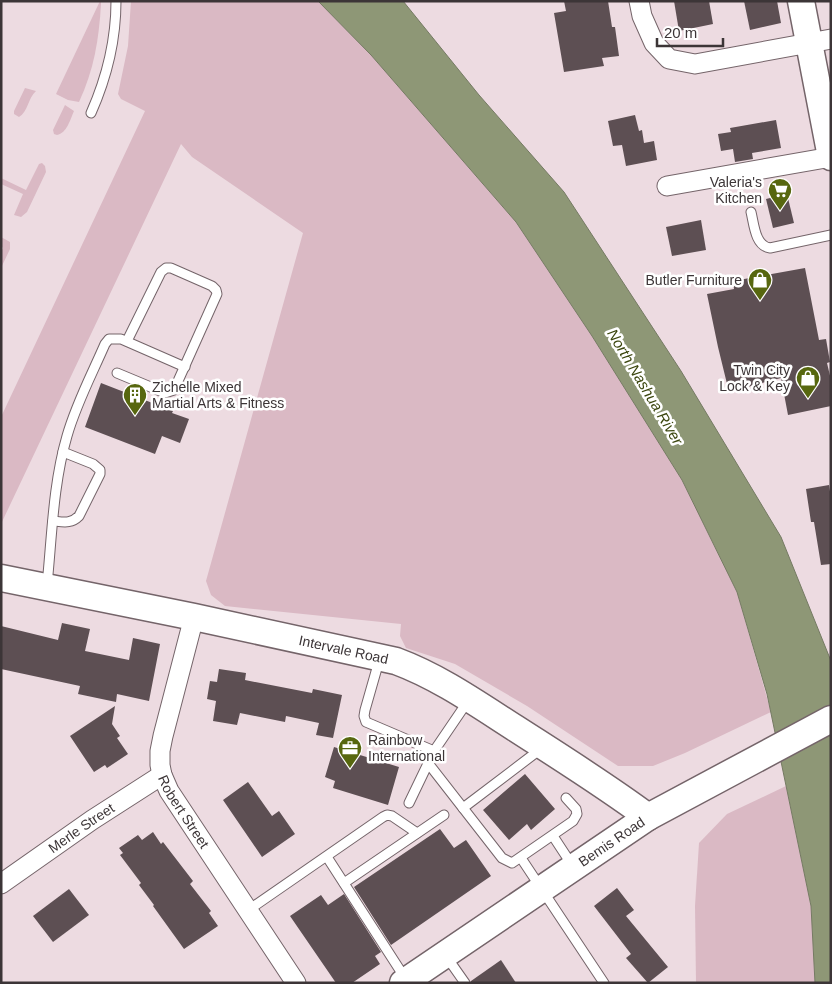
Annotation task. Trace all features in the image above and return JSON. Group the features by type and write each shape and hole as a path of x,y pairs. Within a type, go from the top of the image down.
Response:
{"main road":[{"path":"801,1 820,41 831,157"},
{"name":"Intervale Road","path":"1,578 396,661 418,669 443,682 612,790 648,817"},
{"name":"Bemis Road","path":"415,977 445,954 648,817 831,718"}],"street":[{"path":"639,1 654,43 669,58 695,64 820,41"},
{"path":"667,186 831,157"},
{"name":"Robert Street","path":"194,618 161,743 162,775 169,791 190,826 296,983"},
{"name":"Merle Street","path":"1,884 92,820 162,775"}],"lane":[{"path":"91,113 101,92 107,71 116,17 116,1"},
{"path":"751,212 759,241 765,247 770,248 831,235"},
{"path":"117,373 166,393 174,390 217,294 216,290 212,286 171,268 166,268 161,272 126,341"},
{"path":"47,588 56,486 63,452 74,414 105,344 114,338 126,341 185,367"},
{"path":"53,521 69,523 79,516 100,474 100,470 93,464 63,452"},
{"path":"380,658 365,710 366,722 434,752"},
{"path":"410,803 434,752 470,699"},
{"path":"463,808 544,747"},
{"path":"428,763 502,858 512,863 576,818 576,809 566,798"},
{"path":"248,910 387,815 399,819 417,833"},
{"path":"344,883 444,815"},
{"path":"553,836 573,867"},
{"path":"327,857 344,883 415,977"},
{"path":"521,858 604,983"},
{"path":"445,954 465,983"}],"shaded area":[{"path":"100,1 97,42 92,66 79,102 68,100 56,94"},
{"path":"131,1 318,1 371,55 516,222 592,336 682,480 737,592 771,712 653,766 618,766 527,706 455,664 406,648 400,636 401,624 225,606 211,595 206,581 303,233 192,157 181,144 1,524 1,417 145,111 121,99 118,94 128,46"},
{"path":"25,88 36,91 19,117 14,114 14,111"},
{"path":"65,105 74,111 66,129 57,135 54,134 53,130"},
{"path":"42,163 45,166 46,172 27,212 21,217 14,215 23,194 1,184 1,178 26,190 39,164"},
{"path":"1,237 10,242 10,249 1,268 1,252 3,248 1,246"},
{"path":"786,786 811,906 815,983 696,983 695,906 699,843 727,814"}],"water":[{"name":"North Nashua River","path":"318,1 403,1 479,95 564,192 681,371 781,537 831,661 831,983 815,983 811,906 767,694 737,592 682,480 592,336 516,222 371,55"}],"building":[{"path":"564,1 608,1 612,27 615,27 619,56 602,58 604,66 564,72 554,13 566,11"},
{"path":"674,1 709,1 713,24 679,31"},
{"path":"744,1 777,1 781,23 750,30"},
{"path":"635,115 639,131 642,130 644,143 654,141 657,160 626,166 622,145 613,146 608,121"},
{"path":"776,120 781,148 752,153 753,159 735,162 733,149 721,151 718,134 731,132 730,128"},
{"name":"Valeria's Kitchen","path":"787,194 794,223 773,228 766,199"},
{"path":"701,220 706,250 672,256 666,227"},
{"path":"805,268 819,340 826,339 830,362 827,363 831,380 831,406 788,415 781,378 729,392 707,294 734,289 733,281"},
{"name":"Zichelle Mixed Martial Arts & Fitness","path":"101,383 189,419 180,443 162,436 155,454 85,427"},
{"path":"829,485 831,498 831,564 821,565 806,489"},
{"path":"62,623 90,629 85,651 129,660 133,638 160,644 149,701 117,694 116,702 78,694 80,686 1,669 1,626 58,640"},
{"path":"219,669 246,673 245,680 312,693 313,689 342,695 333,738 316,735 319,723 286,716 285,722 240,713 237,725 213,721 216,701 207,699 210,681 217,682"},
{"path":"115,706 112,724 120,736 117,738 128,754 107,768 105,765 94,772 70,736"},
{"path":"334,747 399,767 388,805 333,788 335,781 325,777"},
{"path":"525,774 555,809 531,830 527,824 509,840 483,810"},
{"path":"248,782 272,816 279,811 295,834 262,857 223,800"},
{"path":"440,829 454,848 466,840 491,876 391,945 354,887"},
{"path":"153,832 193,881 190,884 211,911 209,913 218,926 184,949 139,885 141,883 120,855 123,853 119,848 138,835 142,840"},
{"path":"617,888 634,910 626,916 668,967 648,983 626,958 631,954 594,906"},
{"path":"69,889 89,915 53,942 33,916"},
{"path":"344,894 381,952 375,956 380,964 352,983 336,983 290,916 321,895 328,905"},
{"path":"501,960 516,983 471,983 471,981"}],"place":[{"name":"Valeria's Kitchen","path":"780,211"},
{"name":"Butler Furniture","path":"760,301"},
{"name":"Twin City Lock & Key","path":"808,399"},
{"name":"Zichelle Mixed Martial Arts & Fitness","path":"135,416"},
{"name":"Rainbow International","path":"350,769"}]}
